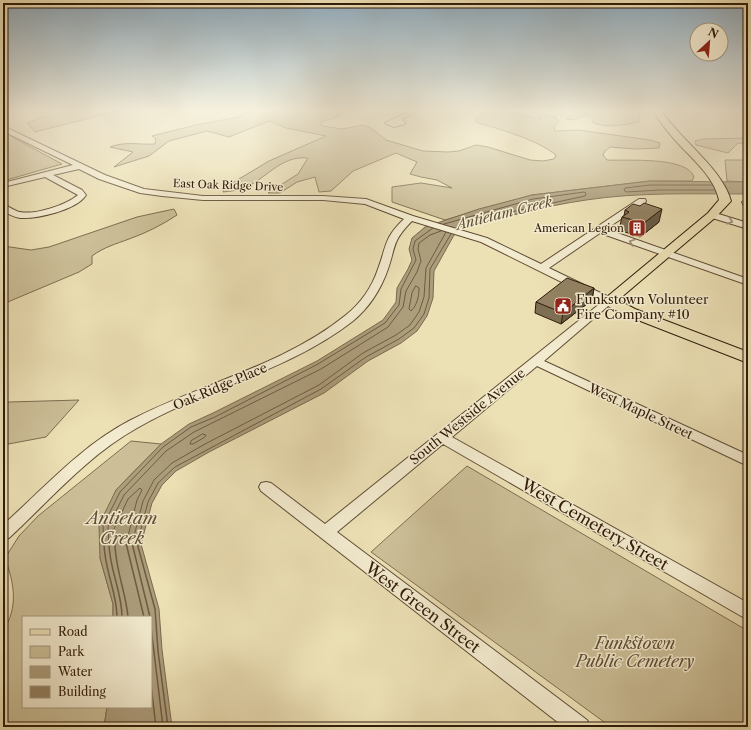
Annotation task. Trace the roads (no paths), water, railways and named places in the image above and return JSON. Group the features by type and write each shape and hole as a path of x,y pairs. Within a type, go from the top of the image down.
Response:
{"main road":[{"path":"685,144 712,175 724,196 725,201 723,205 712,215 609,301 630,312 748,358"}],"street":[{"name":"East Oak Ridge Drive","path":"36,144 114,182 162,194 203,198 323,198 354,200 379,205 414,219 495,245 609,301"},
{"path":"3,186 80,166"},
{"path":"3,207 16,214 29,214 56,209 80,198 82,195 47,175"},
{"path":"748,200 746,202 748,206"},
{"path":"542,268 642,201"},
{"path":"712,215 748,226"},
{"name":"Oak Ridge Place","path":"3,534 23,517 72,468 105,441 157,412 277,362 310,344 349,318 372,293 384,266 390,244 398,231 414,219"},
{"path":"600,230 748,282"},
{"name":"South Westside Avenue","path":"326,532 609,301"},
{"name":"West Maple Street","path":"535,361 748,460"},
{"name":"West Cemetery Street","path":"442,437 748,612"},
{"name":"West Green Street","path":"266,486 580,727"}],"water":[{"name":"Antietam Creek","path":"650,181 748,182 748,194 667,194 606,197 571,202 509,216 464,228 454,235 434,271 433,298 427,316 417,331 401,343 368,361 324,393 209,452 176,471 162,485 152,503 141,544 159,609 162,650 172,727 104,727 107,708 152,708 152,616 113,616 113,604 100,558 99,525 116,490 161,444 189,424 317,361 383,320 396,302 397,288 412,260 409,249 412,238 425,227 479,209 532,195"}],"place":[{"name":"American Legion","path":"637,228"},
{"name":"Funkstown Volunteer Fire Company #10","path":"563,306"}],"park label":[{"name":"Funkstown Public Cemetery","path":"635,652"}]}
